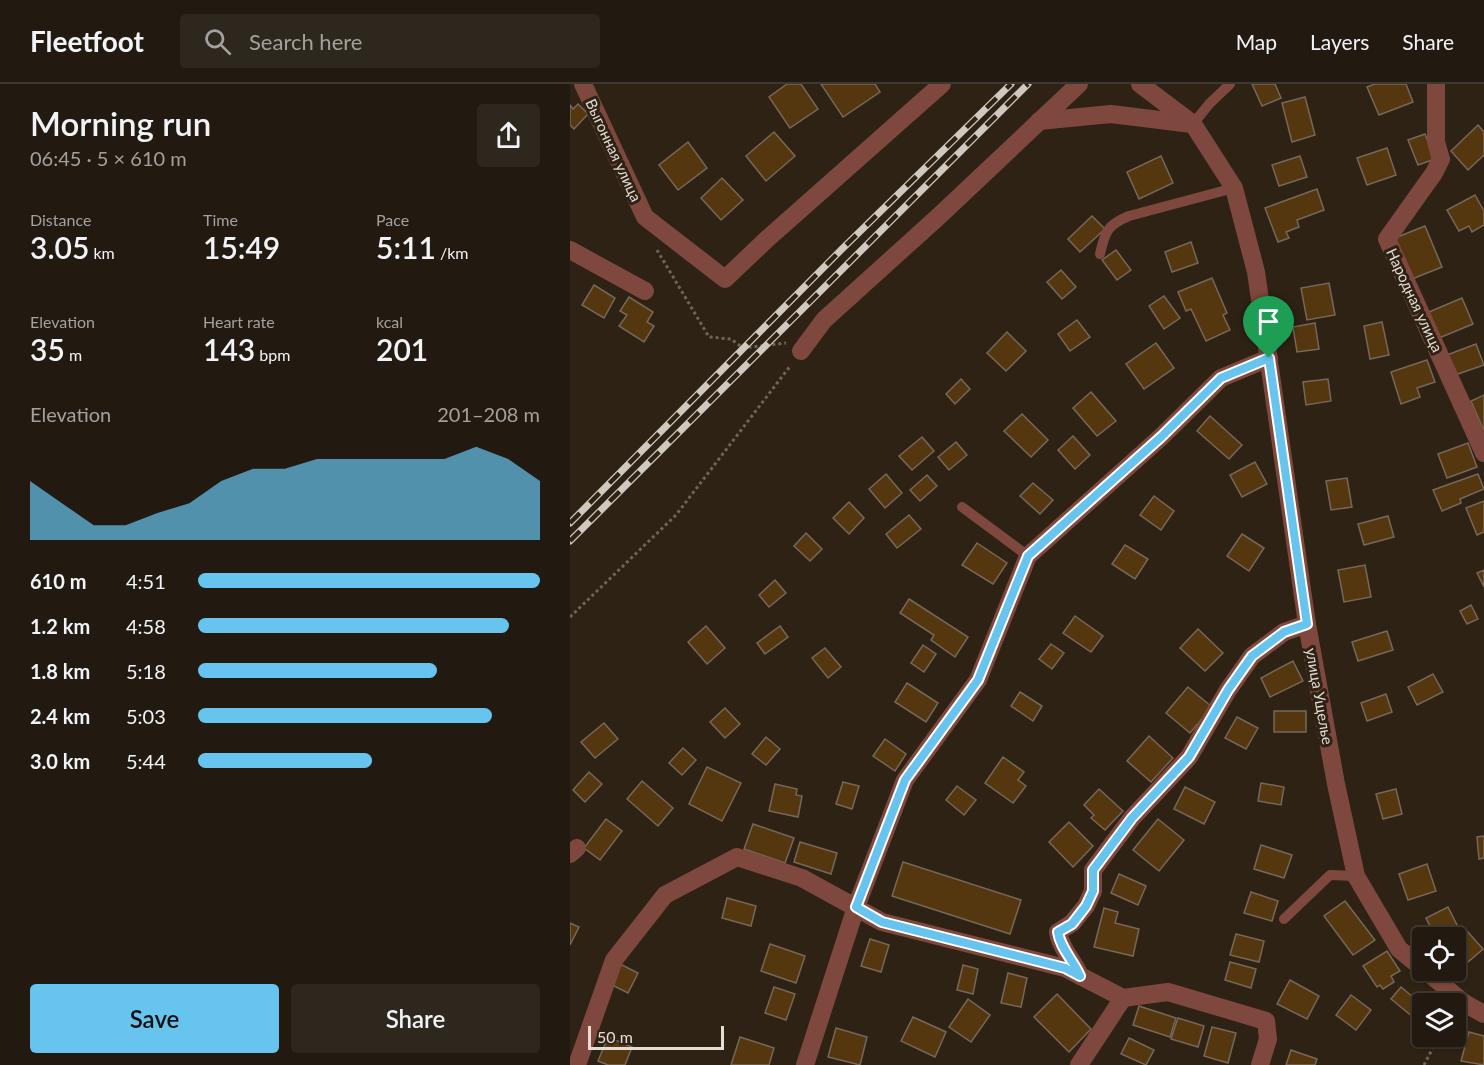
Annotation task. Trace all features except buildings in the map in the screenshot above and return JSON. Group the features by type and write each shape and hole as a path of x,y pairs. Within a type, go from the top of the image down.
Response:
{"street":[{"name":"Выгонная улица","path":"583,84 645,217 725,279 942,84"},
{"path":"801,351 824,320 939,217 1079,84"},
{"name":"улица Ущелье","path":"1140,84 1193,124 1234,188 1256,272 1307,624 1336,784 1356,876 1398,949 1412,960"},
{"name":"Народная улица","path":"1436,84 1436,142 1441,159 1434,173 1387,239 1484,453"},
{"path":"1039,121 1110,114 1193,124"},
{"path":"570,250 645,291"},
{"path":"805,1065 856,907 905,780 978,680 1028,556 1161,437 1221,378 1269,358"},
{"path":"1080,976 1075,963 1059,941 1058,932 1072,924 1086,906 1093,891 1093,870 1132,818 1189,757 1228,690 1252,656 1284,632 1307,624"},
{"path":"577,1065 614,960 665,896 737,857 802,878 882,922 1065,968 1123,998 1168,992 1266,1021 1268,1039 1260,1065"},
{"name":"улица Ущелье","path":"1437,981 1464,1003 1484,1014"},
{"path":"1079,1065 1123,998"}],"lane":[{"path":"1193,124 1230,84"},
{"path":"1100,254 1105,235 1113,223 1129,216 1234,188"},
{"path":"962,507 1028,556"},
{"path":"1284,919 1330,875 1356,876"}],"path":[{"path":"570,618 675,515 801,351 792,342 743,348 731,339 709,337 655,246"},
{"path":"1424,1065 1433,1047"}],"railway":[{"path":"570,523 842,249 1011,84"},
{"path":"570,541 1028,84"}],"route":[{"path":"1269,358 1307,624 1284,632 1252,656 1228,690 1189,757 1132,818 1093,870 1093,891 1086,906 1072,924 1058,932 1059,941 1075,963 1080,976 1065,968 882,922 856,907 905,780 978,680 1028,556 1161,437 1221,378 1269,358"}]}
